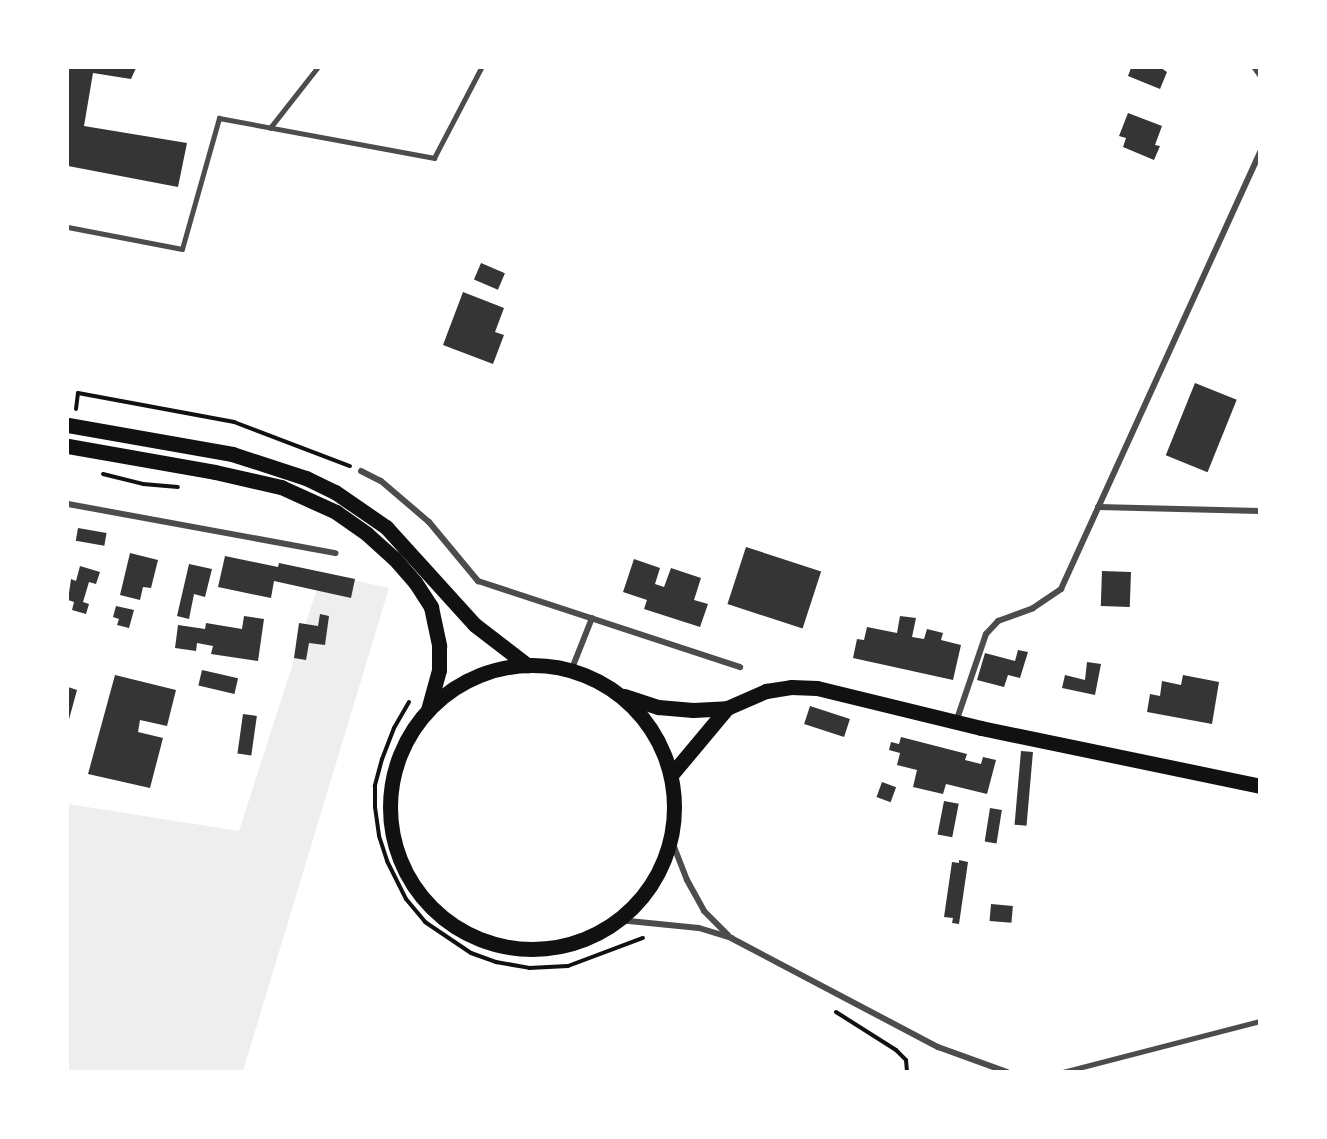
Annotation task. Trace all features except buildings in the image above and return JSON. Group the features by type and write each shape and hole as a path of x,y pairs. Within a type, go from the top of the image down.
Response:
{"main road":[{"path":"68,426 232,454 306,478 335,492 386,527 475,625 527,665"},
{"path":"68,446 215,472 281,487 336,512 367,534 394,558 415,582 431,607 439,646 439,670 427,711"},
{"path":"527,665 571,671 595,679 617,693 641,716 660,743 671,775 675,807 671,839 655,879 643,897 619,920 578,942 532,950 508,948 464,932 427,903 402,864 394,842 390,796 402,750 427,711 448,692 472,678 499,669 527,665"},
{"path":"617,693 658,707 693,710 727,708 766,691 791,687 817,688 956,722 1260,786"},
{"path":"671,775 727,708"}],"street":[{"path":"1255,68 1260,75"},
{"path":"956,722 986,634 998,621 1033,608 1061,589 1260,152"},
{"path":"361,471 381,482 429,522 478,581 740,667"},
{"path":"68,504 336,553"},
{"path":"1098,507 1260,511"},
{"path":"571,671 592,618"},
{"path":"671,839 687,880 704,911 731,938"},
{"path":"619,920 699,928 731,938 938,1047 1007,1071"}],"lane":[{"path":"270,128 317,68"},
{"path":"68,227 182,249 219,118 434,158 481,68"},
{"path":"1063,1071 1260,1021"}],"path":[{"path":"78,393 234,422 361,471"},
{"path":"96,472 143,484 181,487"},
{"path":"411,698 394,728 382,759 375,786 375,807 379,836 387,861 406,900 425,922 471,953 496,962 529,968 568,966 649,936"},
{"path":"828,1008 896,1050 906,1060 907,1071"}],"shaded area":[{"path":"322,573 389,588 243,1071 68,1071 68,804 239,831"}]}
